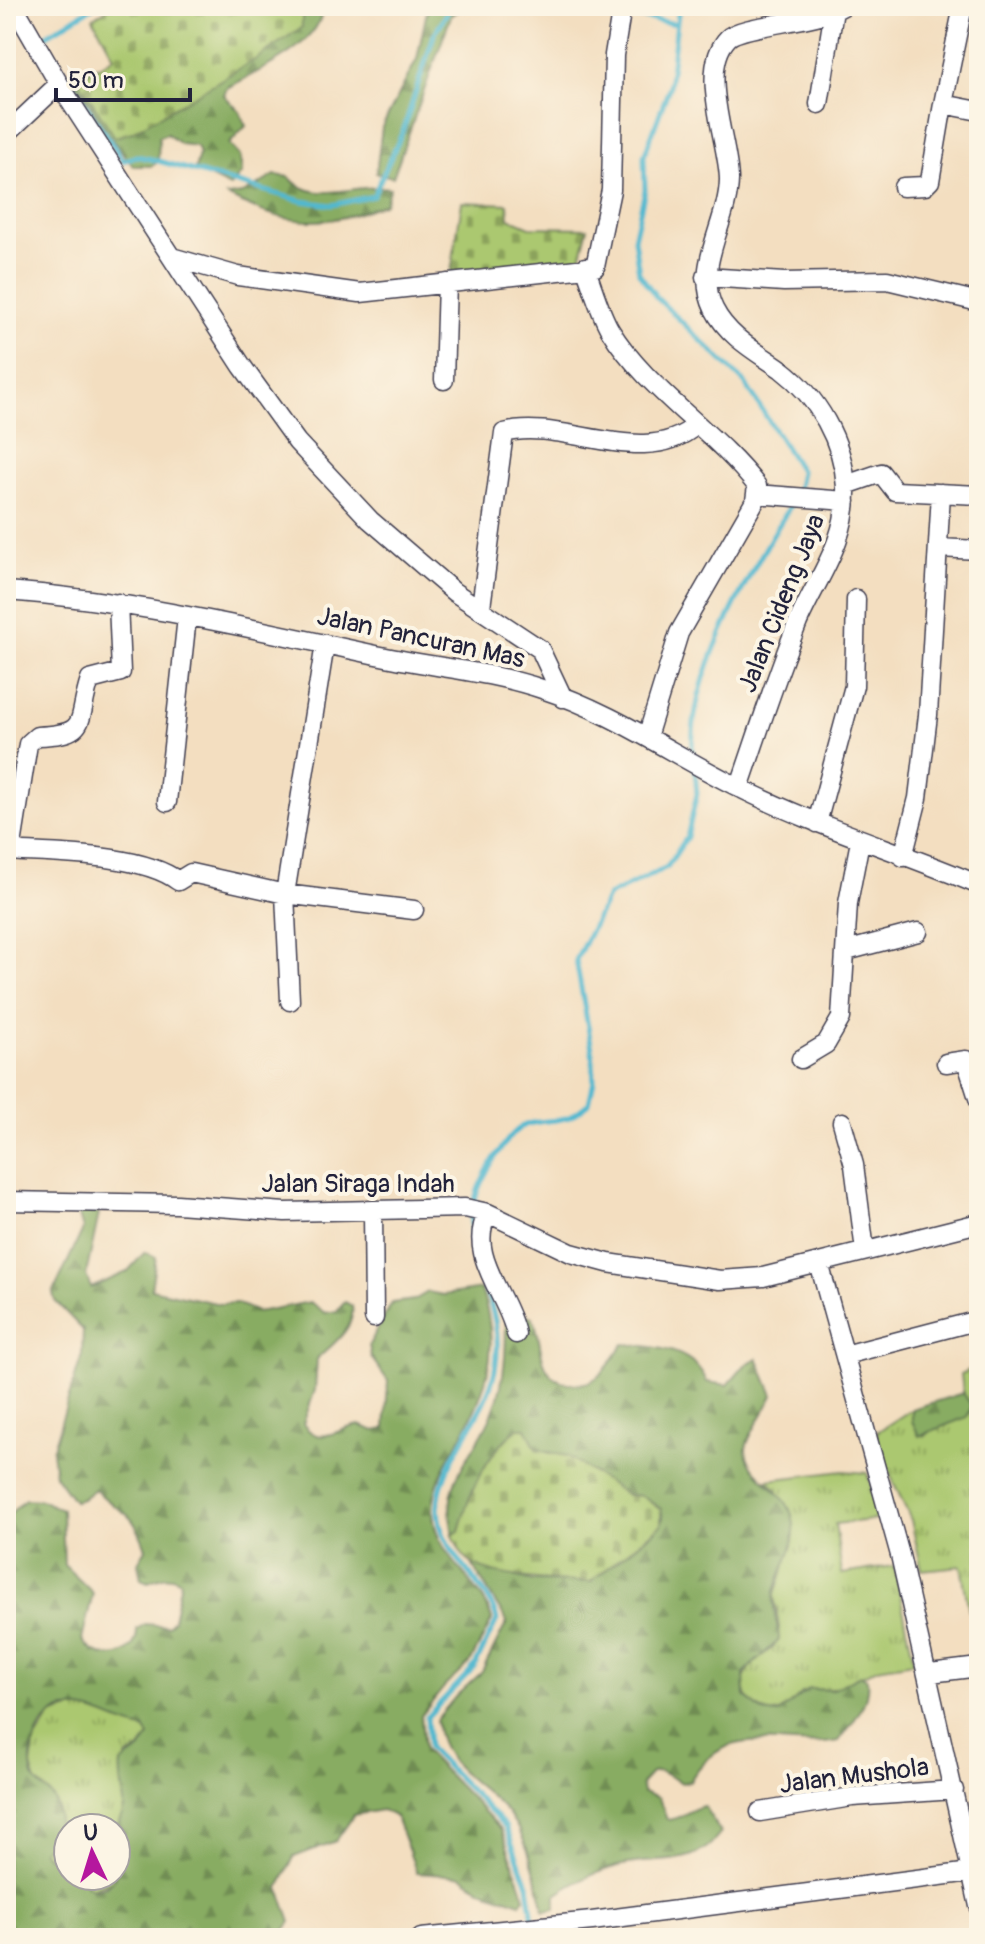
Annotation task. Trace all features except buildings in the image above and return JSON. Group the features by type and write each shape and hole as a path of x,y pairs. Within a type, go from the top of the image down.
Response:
{"street":[{"path":"14,6 59,84 175,258 242,366 297,442 370,520 454,592 481,607 540,649 563,698"},
{"path":"175,258 238,276 373,293 595,267 609,211 615,30 622,6"},
{"path":"903,187 925,186 930,181 963,6"},
{"path":"819,104 839,8 785,25 741,30 723,45 716,102 728,189 705,277 784,282 887,280 979,302"},
{"path":"6,134 59,84"},
{"path":"943,104 979,111"},
{"path":"585,267 610,330 696,425 757,486 756,494 679,633 647,737"},
{"name":"Jalan Cideng Jaya","path":"705,277 711,301 723,322 741,341 793,380 824,417 836,440 846,493 832,560 799,622 734,786"},
{"path":"444,380 447,283"},
{"path":"481,607 504,433 556,434 629,444 683,436 696,425"},
{"path":"756,494 815,500 846,493 881,473 895,491 979,495"},
{"path":"903,857 921,779 941,493"},
{"path":"938,548 979,550"},
{"name":"Jalan Pancuran Mas","path":"6,591 118,603 454,666 563,698 647,737 734,786 860,841 979,885"},
{"path":"817,823 854,686 856,599"},
{"path":"118,603 121,672 90,680 83,717 73,730 62,736 37,736 28,744 8,851 81,854 158,869 178,881 191,873 285,894 414,910"},
{"path":"167,802 187,617"},
{"path":"290,1001 285,894 325,644"},
{"path":"801,1059 826,1044 838,1026 848,903 860,841"},
{"path":"846,951 918,932"},
{"path":"946,1063 972,1059 979,1101"},
{"path":"842,1122 854,1165 865,1251"},
{"name":"Jalan Siraga Indah","path":"6,1201 177,1204 285,1212 465,1208 486,1212 571,1253 720,1280 763,1277 979,1223"},
{"path":"373,1210 374,1318"},
{"path":"486,1212 481,1233 486,1264 508,1306 516,1334"},
{"path":"819,1263 881,1480 930,1673 979,1906"},
{"path":"845,1355 979,1320"},
{"path":"930,1673 979,1667"},
{"name":"Jalan Mushola","path":"760,1812 852,1797 954,1790"},
{"path":"421,1938 550,1924 594,1930 971,1872"}],"green space":[{"path":"111,6 302,6 302,27 256,59 132,132 115,137 78,80 114,57 93,18"},
{"path":"289,6 322,6 320,19 312,32 301,44 271,65 227,88 224,95 240,112 246,126 229,144 240,156 242,173 230,187 195,170 199,154 196,146 180,144 167,134 159,137 158,161 152,166 133,166 75,81 84,70 97,66 108,74"},
{"path":"428,6 466,6 451,16 393,177 376,173 382,127 417,59"},
{"path":"275,175 289,177 311,191 390,188 385,203 343,218 324,221 287,219 227,196 243,194"},
{"path":"462,202 508,204 509,218 530,227 588,228 579,262 451,272"},
{"path":"97,1211 99,1214 86,1275 91,1288 127,1272 145,1252 156,1257 151,1289 220,1304 236,1303 257,1312 310,1302 325,1313 337,1311 345,1302 352,1306 347,1329 317,1359 315,1390 303,1424 316,1435 330,1435 359,1425 375,1431 385,1429 388,1381 371,1357 369,1345 392,1303 414,1300 428,1292 443,1295 481,1289 490,1332 488,1370 476,1407 441,1476 433,1509 440,1541 478,1592 492,1620 470,1663 445,1686 421,1716 424,1750 501,1829 525,1897 521,1903 482,1890 462,1876 417,1873 396,1817 382,1810 354,1815 336,1841 294,1857 279,1888 291,1922 281,1935 6,1938 6,1518 25,1499 41,1500 62,1510 64,1565 93,1593 82,1639 96,1652 105,1655 123,1653 131,1648 137,1629 145,1624 168,1626 173,1620 181,1581 168,1576 148,1582 141,1579 138,1563 146,1549 130,1518 95,1489 74,1501 55,1475 52,1451 82,1355 83,1330 55,1301 53,1293 83,1229 78,1212","holes":["65,1709 87,1710 144,1729 149,1736 141,1749 121,1763 122,1812 132,1812 132,1892 52,1892 52,1859 42,1851 52,1836 52,1812 58,1812 57,1808 50,1794 34,1779 31,1756 37,1735 48,1718"]},
{"path":"520,1313 532,1317 549,1372 568,1383 579,1384 595,1379 624,1344 684,1356 701,1371 707,1382 728,1385 745,1365 757,1358 773,1395 746,1450 755,1470 788,1506 794,1532 774,1597 779,1640 744,1673 745,1696 763,1712 777,1714 809,1689 832,1690 860,1675 867,1679 863,1705 839,1741 738,1744 721,1750 705,1762 690,1781 682,1783 660,1771 652,1772 641,1784 643,1792 659,1798 667,1820 704,1806 721,1833 710,1845 687,1857 633,1863 594,1874 556,1895 556,1909 544,1911 520,1832 504,1809 447,1754 436,1720 482,1672 507,1622 472,1564 532,1581 590,1582 655,1531 663,1518 661,1509 642,1496 627,1495 559,1454 537,1450 518,1428 488,1461 468,1502 459,1531 453,1535 450,1514 455,1482 498,1397 504,1363 506,1316"},
{"path":"979,1365 979,1609 969,1611 961,1566 922,1570 911,1520 877,1446 877,1432 912,1409 912,1421 924,1436 961,1415 972,1406 963,1393 961,1374"},
{"path":"963,1393 972,1406 967,1417 919,1436 912,1421 912,1409"},
{"path":"518,1428 526,1428 537,1450 567,1456 627,1495 642,1496 661,1510 661,1525 590,1582 510,1575 493,1572 470,1562 453,1535 459,1531 468,1502 488,1462"},
{"path":"843,1471 867,1473 882,1519 835,1524 842,1574 894,1566 914,1662 877,1668 839,1688 802,1693 784,1711 770,1714 749,1703 742,1681 754,1660 774,1647 779,1628 774,1596 785,1565 778,1491 767,1480"},
{"path":"74,1708 84,1709 144,1729 149,1736 140,1749 126,1757 124,1812 52,1812 52,1838 48,1792 36,1782 31,1766 34,1743 51,1715"},
{"path":"52,1838 52,1859 41,1851"}],"waterway":[{"path":"42,38 95,6"},
{"path":"54,58 123,161 136,156 151,159 302,201 332,205 373,196 403,131 434,35 451,6"},
{"path":"679,6 669,88 644,156 645,190 634,239 639,273 657,298 745,383 801,472 797,492"},
{"path":"628,15 676,24"},
{"path":"693,756 700,692 711,658 742,590 793,501"},
{"path":"533,1921 528,1884 505,1826 429,1748 427,1717 475,1666 497,1620 484,1592 447,1541 438,1510 445,1475 482,1405 495,1370 497,1341 494,1316 473,1249 471,1226 475,1200 487,1171 512,1135 526,1125 569,1117 589,1103 594,1081 592,1049 576,960 608,896 667,867 687,837 697,794 695,770"}]}
